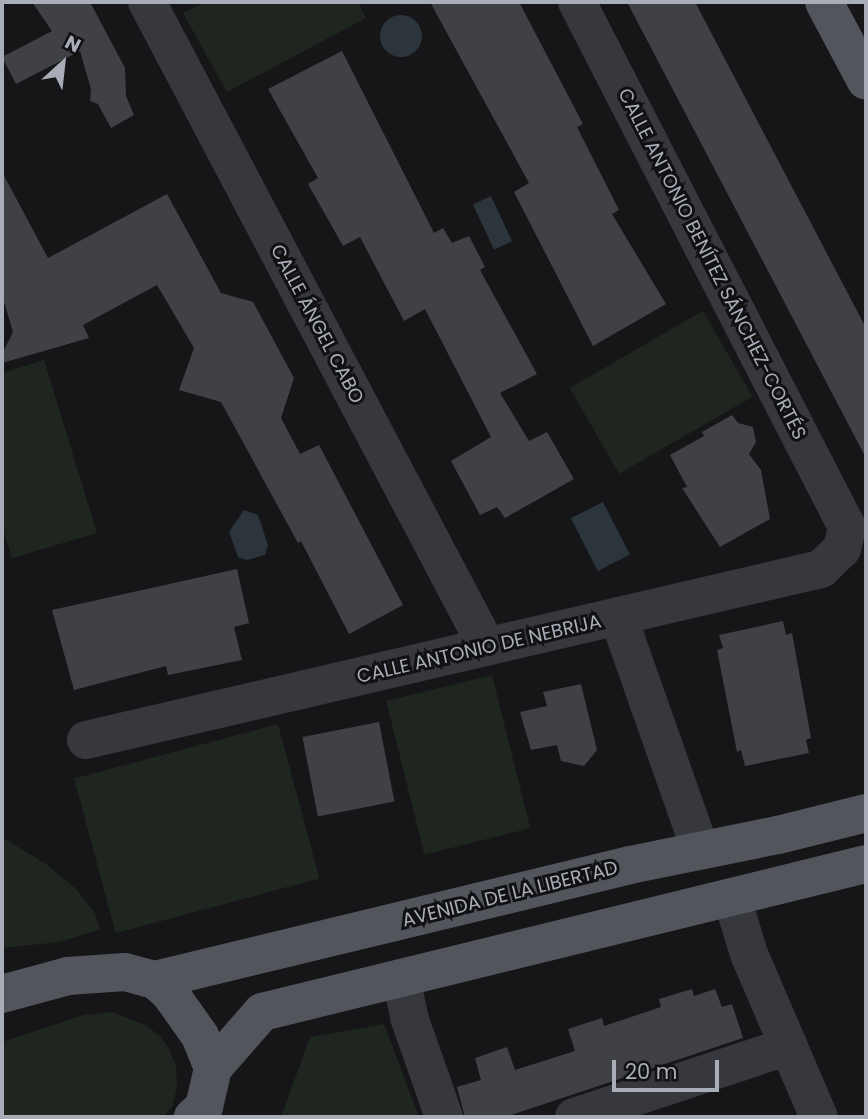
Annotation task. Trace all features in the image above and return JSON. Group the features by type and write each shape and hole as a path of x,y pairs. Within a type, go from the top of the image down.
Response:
{"main road":[{"path":"824,2 866,81"},
{"name":"AVENIDA DE LA LIBERTAD","path":"155,980 700,849 778,835 866,813"},
{"path":"205,1114 213,1068 262,1012 866,864"},
{"path":"2,994 68,976 125,972 155,980 169,992 200,1035 213,1068"}],"street":[{"name":"CALLE ÁNGEL CABO","path":"147,2 487,647"},
{"name":"CALLE ANTONIO BENÍTEZ SÁNCHEZ-CORTÉS","path":"577,2 847,527"},
{"name":"CALLE ANTONIO DE NEBRIJA","path":"86,740 821,569 842,549 847,527"},
{"path":"618,616 700,849"},
{"path":"732,898 749,954 819,1117"},
{"path":"401,978 409,1017 444,1117"},
{"path":"574,1117 789,1046"}],"shaded area":[{"path":"206,2 358,2 366,18 227,92 183,13"},
{"path":"401,15 416,21 422,36 416,51 401,57 386,51 380,36 386,21"},
{"path":"491,196 512,241 494,250 473,204"},
{"path":"703,311 752,397 619,474 570,388"},
{"path":"44,360 97,533 12,558 2,526 2,373"},
{"path":"603,502 630,555 598,571 571,518"},
{"path":"244,510 258,515 268,545 265,555 247,560 238,557 229,532"},
{"path":"492,675 530,828 424,855 386,701"},
{"path":"278,724 319,879 116,933 74,779"},
{"path":"2,837 46,864 75,888 95,913 100,929 60,942 2,948"},
{"path":"112,1012 145,1025 159,1035 168,1047 176,1066 177,1087 172,1107 163,1117 2,1117 2,1042 84,1015"},
{"path":"384,1024 419,1117 281,1117 310,1037"}],"building":[{"path":"32,2 90,2 125,68 126,96 134,115 111,128 98,104 90,101 91,89 80,51 16,84 2,57 52,31"},
{"path":"430,2 519,2 583,124 577,127 619,210 612,214 666,304 593,346 514,192 529,183"},
{"path":"627,2 695,2 866,328 866,458"},
{"path":"342,51 434,233 443,228 452,243 469,236 485,267 480,270 537,374 500,393 529,441 547,432 574,479 505,518 497,507 480,515 451,461 491,437 425,309 404,321 360,237 343,246 308,184 318,178 268,89"},
{"path":"2,172 48,258 167,194 221,293 253,302 294,378 281,418 300,454 319,445 403,605 349,634 301,541 298,543 221,402 179,390 194,348 157,285 83,325 89,338 2,363 2,354 13,332 2,295"},
{"path":"732,415 738,423 753,427 756,442 749,454 761,470 770,519 720,547 682,488 687,487 670,455 704,436 702,432"},
{"path":"237,569 249,623 234,627 242,660 168,675 166,666 74,690 52,610"},
{"path":"783,621 786,635 792,633 811,738 806,740 809,753 745,766 741,750 737,752 717,650 723,648 719,635"},
{"path":"581,684 597,750 584,766 561,761 557,745 531,750 520,712 547,706 543,692"},
{"path":"379,722 394,802 318,816 302,737"},
{"path":"692,989 694,996 715,989 722,1007 732,1004 743,1038 505,1117 465,1117 457,1087 481,1080 475,1058 507,1047 515,1070 575,1051 568,1029 602,1018 604,1026 661,1007 659,999"}]}
